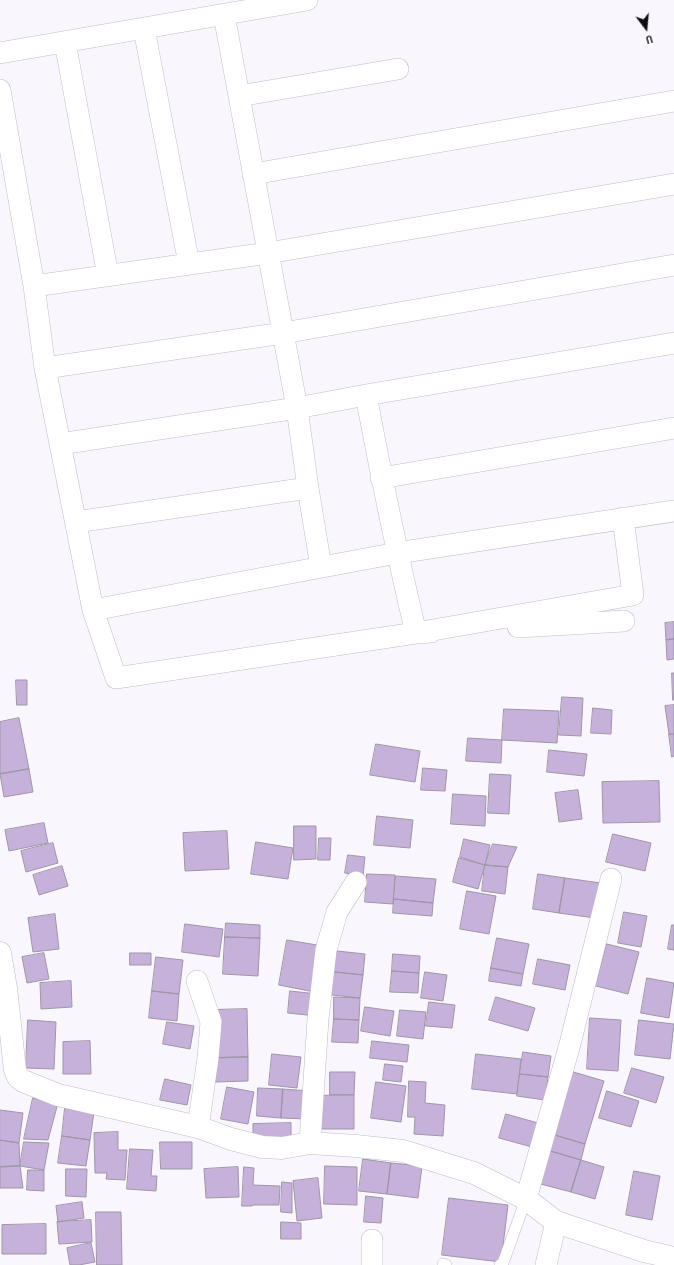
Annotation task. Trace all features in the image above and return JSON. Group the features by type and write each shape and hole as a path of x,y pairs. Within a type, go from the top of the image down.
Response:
{"street":[{"path":"0,53 307,0"},
{"path":"224,15 297,408 321,567"},
{"path":"144,29 189,264"},
{"path":"64,42 108,276"},
{"path":"239,96 398,69"},
{"path":"0,90 34,286 45,368 93,610 116,678 416,633 633,595 623,518"},
{"path":"253,174 674,101"},
{"path":"34,286 268,253 674,184"},
{"path":"45,368 283,333 674,265"},
{"path":"60,444 297,408 674,343"},
{"path":"366,395 381,478 416,633"},
{"path":"381,478 674,428"},
{"path":"76,522 308,488"},
{"path":"93,610 397,554 674,511"},
{"path":"416,633 624,621"},
{"path":"526,1199 570,1044 611,879"},
{"path":"310,1143 318,1019 326,950 337,912 356,882"},
{"path":"0,953 6,988 15,1070 18,1077 23,1081 58,1095 198,1127 231,1139 262,1147 282,1148 310,1143 403,1151 474,1173 526,1199 556,1222 644,1251 674,1258"},
{"path":"196,980 211,1022 208,1058 198,1127"},
{"path":"546,1265 556,1222"},
{"path":"372,1240 372,1265"}],"lane":[{"path":"500,1265 503,1262 526,1199"}],"building":[{"path":"674,622 674,639 666,640 665,623"},
{"path":"674,639 674,659 667,660 666,640"},
{"path":"672,673 674,673 674,700 673,700"},
{"path":"16,680 27,680 27,705 17,705"},
{"path":"562,697 583,698 581,736 559,735"},
{"path":"674,705 674,734 669,734 665,706"},
{"path":"593,708 612,710 611,734 591,733"},
{"path":"504,709 559,711 557,743 502,740"},
{"path":"19,718 29,769 0,774 0,722"},
{"path":"669,734 674,734 674,756 672,757"},
{"path":"468,738 502,740 501,763 466,761"},
{"path":"376,744 420,751 415,782 370,775"},
{"path":"549,750 587,754 584,776 547,772"},
{"path":"423,768 447,770 445,791 421,790"},
{"path":"29,769 33,792 4,797 0,774"},
{"path":"490,774 511,775 509,814 488,813"},
{"path":"659,781 660,822 603,823 602,782"},
{"path":"578,790 582,819 559,822 555,793"},
{"path":"453,794 486,796 485,826 451,824"},
{"path":"377,816 413,820 410,848 374,845"},
{"path":"44,823 48,843 9,851 5,830"},
{"path":"294,826 316,826 316,859 294,860"},
{"path":"227,831 229,869 185,871 183,833"},
{"path":"613,834 651,843 645,871 606,862"},
{"path":"319,838 331,838 330,860 318,860"},
{"path":"464,839 490,845 485,865 460,857"},
{"path":"256,842 293,848 288,879 251,874"},
{"path":"53,843 58,863 26,872 21,851"},
{"path":"493,844 517,847 508,867 485,865"},
{"path":"348,855 365,857 363,876 345,873"},
{"path":"459,858 485,865 478,889 453,882"},
{"path":"485,865 508,867 505,894 482,891"},
{"path":"62,866 68,886 39,895 33,875"},
{"path":"367,874 395,875 393,904 365,902"},
{"path":"538,874 565,878 559,913 533,909"},
{"path":"396,876 436,879 433,903 394,899"},
{"path":"565,878 601,883 595,918 559,913"},
{"path":"467,891 496,896 489,934 460,929"},
{"path":"394,899 433,903 432,916 393,913"},
{"path":"624,912 647,916 641,947 618,943"},
{"path":"55,914 59,949 33,952 28,918"},
{"path":"226,923 260,925 260,938 225,937"},
{"path":"185,924 223,929 219,957 182,952"},
{"path":"672,925 674,925 674,950 668,949"},
{"path":"225,937 260,938 258,976 223,974"},
{"path":"497,938 529,944 523,974 491,968"},
{"path":"287,940 323,946 314,992 279,985"},
{"path":"607,944 639,952 628,994 596,986"},
{"path":"328,950 365,954 363,975 326,971"},
{"path":"44,953 49,979 27,983 22,957"},
{"path":"130,953 151,953 151,965 130,965"},
{"path":"393,954 420,956 419,973 392,971"},
{"path":"156,957 183,960 179,994 152,991"},
{"path":"538,959 570,965 565,990 533,984"},
{"path":"491,968 523,974 521,986 489,981"},
{"path":"326,971 363,975 360,998 323,994"},
{"path":"392,971 419,973 418,993 390,992"},
{"path":"425,972 447,975 443,1001 421,998"},
{"path":"647,978 674,983 669,1018 641,1013"},
{"path":"71,981 72,1007 41,1009 40,983"},
{"path":"152,991 179,994 177,1021 149,1018"},
{"path":"290,991 318,994 316,1016 288,1013"},
{"path":"334,997 360,998 359,1020 334,1019"},
{"path":"496,997 535,1008 528,1031 489,1020"},
{"path":"429,1002 455,1005 452,1028 426,1026"},
{"path":"365,1007 394,1011 390,1036 361,1031"},
{"path":"247,1009 248,1057 215,1058 213,1010"},
{"path":"400,1010 426,1012 423,1039 397,1036"},
{"path":"590,1018 621,1020 618,1071 587,1069"},
{"path":"334,1019 359,1020 358,1043 332,1042"},
{"path":"28,1020 56,1022 54,1069 26,1068"},
{"path":"639,1020 674,1024 670,1059 635,1055"},
{"path":"167,1022 194,1026 190,1049 163,1044"},
{"path":"90,1041 91,1074 63,1074 63,1042"},
{"path":"372,1041 409,1045 407,1062 370,1058"},
{"path":"523,1052 551,1056 548,1077 520,1074"},
{"path":"272,1054 301,1057 297,1088 269,1085"},
{"path":"476,1054 521,1059 517,1094 472,1089"},
{"path":"248,1057 248,1081 215,1082 215,1058"},
{"path":"385,1064 403,1066 401,1082 383,1080"},
{"path":"632,1068 664,1077 656,1103 624,1093"},
{"path":"570,1071 604,1081 585,1144 551,1134"},
{"path":"330,1072 355,1072 354,1095 330,1095"},
{"path":"520,1074 548,1077 545,1100 517,1096"},
{"path":"165,1079 191,1085 187,1105 160,1100"},
{"path":"409,1081 426,1082 425,1103 445,1105 443,1136 414,1134 415,1117 408,1117"},
{"path":"376,1082 406,1086 401,1122 371,1118"},
{"path":"227,1087 254,1092 248,1124 221,1119"},
{"path":"258,1088 283,1089 281,1118 257,1116"},
{"path":"283,1089 310,1091 308,1119 281,1118"},
{"path":"607,1091 639,1101 631,1127 599,1118"},
{"path":"354,1095 354,1129 315,1129 315,1096"},
{"path":"33,1098 58,1103 48,1140 24,1139"},
{"path":"65,1108 94,1112 90,1140 62,1136"},
{"path":"0,1110 23,1113 19,1143 0,1140"},
{"path":"506,1114 538,1123 532,1147 499,1138"},
{"path":"291,1123 291,1142 253,1142 253,1124"},
{"path":"118,1132 118,1150 127,1150 125,1180 106,1179 107,1173 95,1173 94,1133"},
{"path":"551,1134 585,1144 581,1160 547,1150"},
{"path":"62,1136 90,1140 86,1166 58,1163"},
{"path":"0,1140 19,1143 20,1166 0,1167"},
{"path":"24,1142 49,1143 44,1170 20,1166"},
{"path":"160,1142 192,1142 192,1169 161,1169"},
{"path":"130,1149 153,1150 151,1176 157,1176 156,1191 127,1189"},
{"path":"547,1150 581,1160 571,1192 537,1183"},
{"path":"363,1159 391,1163 387,1194 359,1191"},
{"path":"581,1160 604,1167 595,1199 571,1192"},
{"path":"391,1163 422,1166 418,1198 387,1194"},
{"path":"20,1166 23,1188 0,1188 0,1167"},
{"path":"325,1166 357,1167 357,1205 324,1204"},
{"path":"238,1167 239,1197 206,1198 204,1169"},
{"path":"244,1167 254,1168 253,1185 280,1186 279,1205 242,1206"},
{"path":"66,1169 87,1169 86,1197 66,1196"},
{"path":"28,1170 44,1170 44,1191 27,1190"},
{"path":"634,1171 660,1176 652,1220 626,1215"},
{"path":"318,1178 322,1218 297,1221 293,1181"},
{"path":"282,1182 292,1183 292,1213 281,1212"},
{"path":"366,1196 383,1198 381,1223 364,1222"},
{"path":"449,1198 508,1205 501,1262 442,1255"},
{"path":"82,1202 84,1218 58,1222 56,1206"},
{"path":"96,1212 121,1212 122,1265 97,1265"},
{"path":"91,1220 92,1242 59,1244 57,1222"},
{"path":"281,1222 301,1223 301,1239 281,1239"},
{"path":"46,1224 46,1254 2,1254 2,1225"},
{"path":"91,1243 95,1262 70,1265 67,1248"}]}
